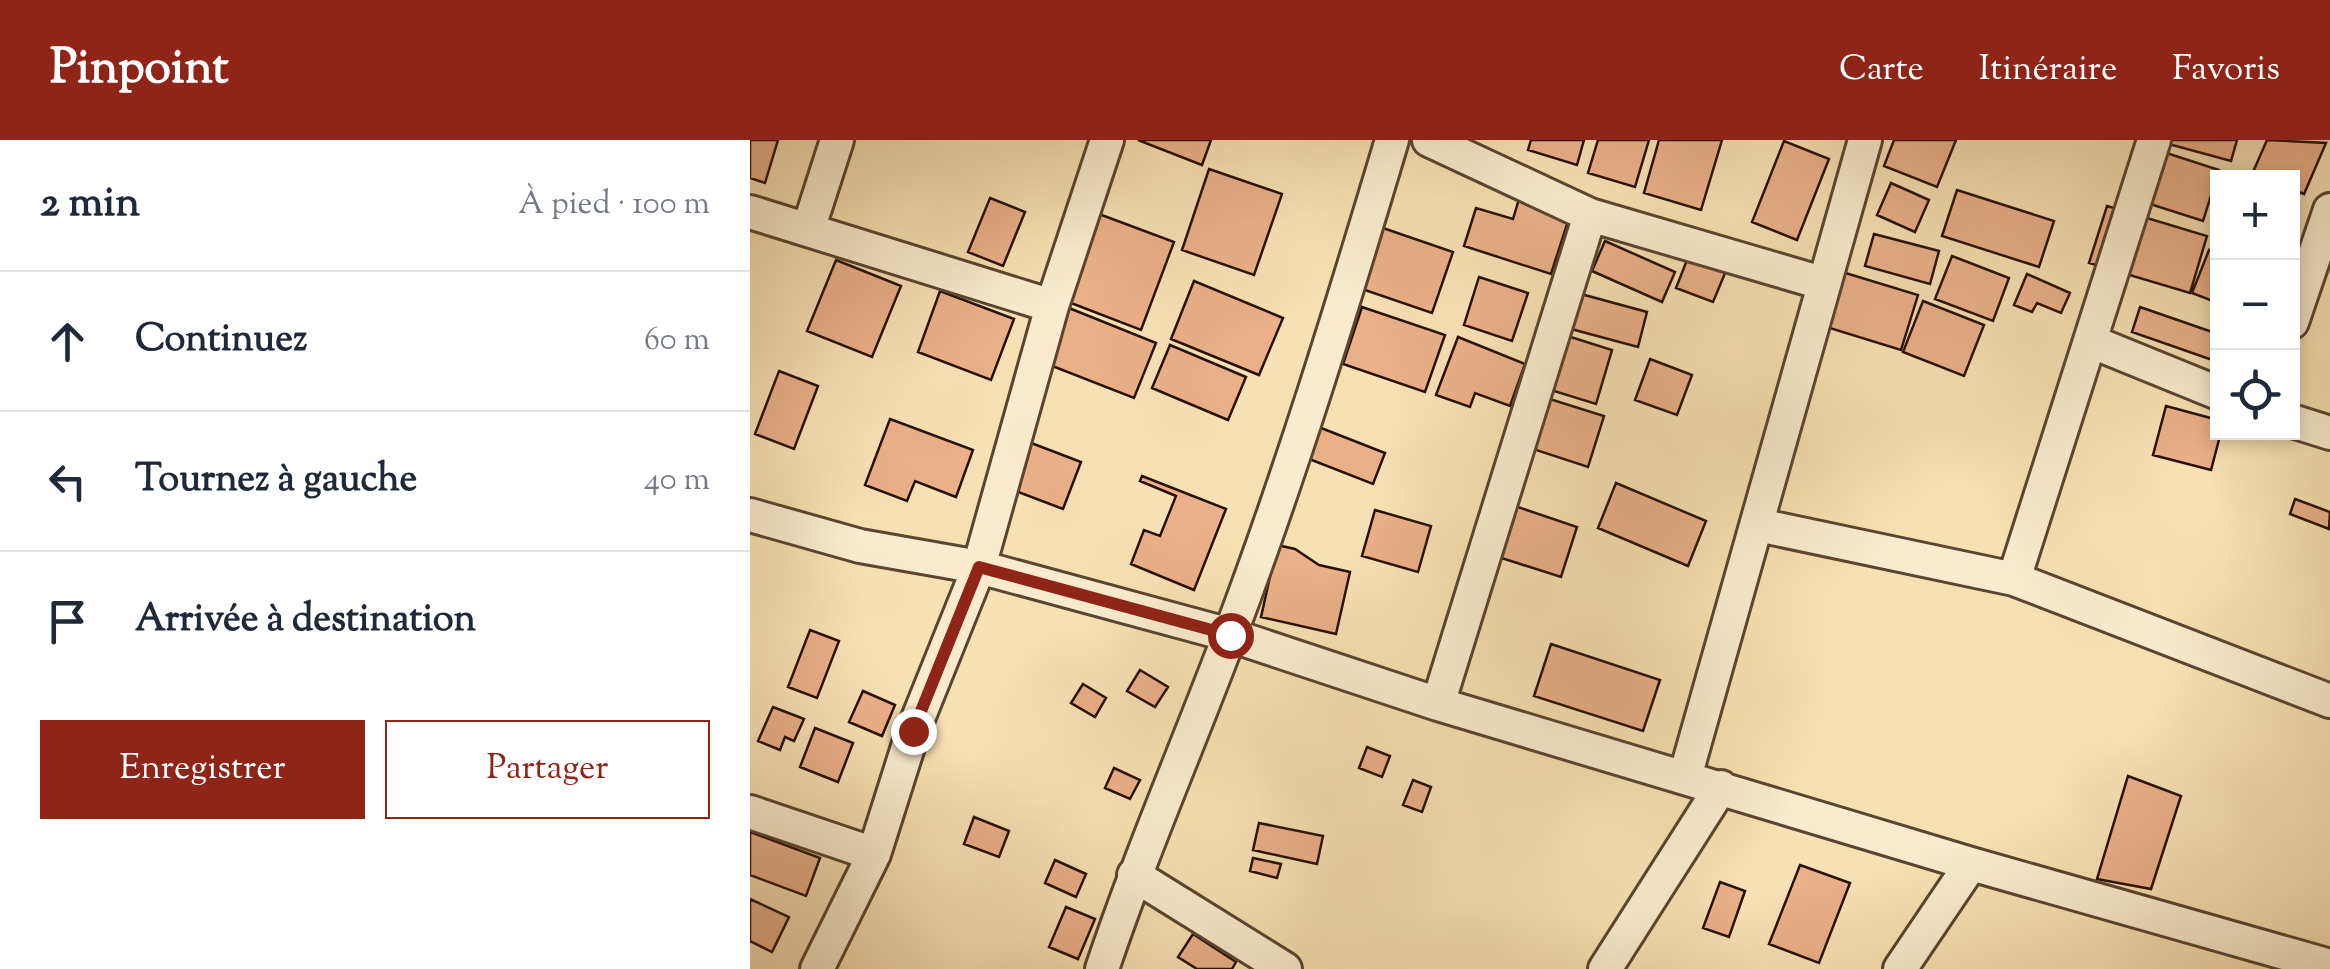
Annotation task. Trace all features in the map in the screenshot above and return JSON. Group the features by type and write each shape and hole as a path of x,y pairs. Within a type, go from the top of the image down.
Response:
{"street":[{"path":"808,230 837,140"},
{"path":"817,969 874,854 913,731 979,567 1052,306 1107,140"},
{"path":"1102,969 1134,875 1230,635 1325,363 1392,140"},
{"path":"1429,140 1590,215 1822,283"},
{"path":"1685,777 1758,525 1822,283 1866,140"},
{"path":"2014,579 2154,140"},
{"path":"2300,298 2330,210"},
{"path":"750,212 1052,306"},
{"path":"1438,704 1590,215"},
{"path":"2090,341 2210,390"},
{"path":"2300,424 2330,433"},
{"path":"750,515 860,546 979,567 1230,635 1438,704 1971,864 2244,956 2330,966"},
{"path":"1758,525 2014,579 2330,701"},
{"path":"1606,969 1721,787"},
{"path":"750,812 874,854"},
{"path":"1900,969 1971,864"},
{"path":"1134,875 1285,969"}],"building":[{"path":"750,140 778,140 765,183 750,178"},
{"path":"1138,140 1211,140 1202,165"},
{"path":"1531,140 1584,140 1577,165 1528,150"},
{"path":"1598,140 1649,140 1635,187 1588,173"},
{"path":"1659,140 1722,140 1701,210 1644,193"},
{"path":"1894,140 1956,140 1937,187 1884,166"},
{"path":"2154,140 2237,140 2231,161"},
{"path":"2267,140 2326,143 2304,194 2300,192 2300,170 2254,170"},
{"path":"1784,141 1829,159 1797,240 1752,222"},
{"path":"2142,145 2219,170 2210,170 2210,199 2203,221 2125,196"},
{"path":"1209,169 1282,194 1254,275 1182,250"},
{"path":"1891,183 1929,200 1915,232 1877,215"},
{"path":"1957,190 2054,221 2039,267 1942,236"},
{"path":"990,198 1025,212 1003,266 968,252"},
{"path":"1519,199 1570,215 1551,274 1464,246 1476,208 1513,219"},
{"path":"2107,206 2207,236 2190,293 2089,263"},
{"path":"1091,211 1174,242 1141,330 1058,298"},
{"path":"1380,227 1453,252 1432,313 1359,288"},
{"path":"1874,234 1939,251 1930,284 1865,266"},
{"path":"1605,241 1675,272 1662,302 1592,271"},
{"path":"2209,250 2210,300 2192,293"},
{"path":"1689,255 1726,271 1713,302 1676,288"},
{"path":"1952,256 2009,278 1993,321 1935,299"},
{"path":"836,260 901,286 872,357 807,331"},
{"path":"1839,271 1918,295 1901,350 1823,326"},
{"path":"2027,274 2070,293 2061,313 2037,303 2032,312 2014,305"},
{"path":"1479,277 1528,293 1512,341 1464,325"},
{"path":"1194,281 1283,318 1259,375 1171,339"},
{"path":"940,291 1014,319 991,380 918,352"},
{"path":"1570,291 1647,312 1638,347 1560,326"},
{"path":"1923,301 1984,325 1964,376 1903,352"},
{"path":"1064,306 1156,343 1134,398 1042,362"},
{"path":"1362,307 1445,335 1425,392 1343,364"},
{"path":"2140,307 2210,331 2210,359 2132,332"},
{"path":"1558,333 1612,350 1596,404 1541,387"},
{"path":"1458,337 1525,364 1510,406 1475,393 1470,407 1436,395"},
{"path":"1170,345 1246,377 1228,420 1152,388"},
{"path":"1650,359 1692,375 1677,415 1635,400"},
{"path":"779,371 818,386 794,449 755,434"},
{"path":"1537,395 1604,416 1588,467 1521,445"},
{"path":"2166,406 2210,418 2210,440 2219,440 2211,470 2153,455"},
{"path":"890,419 973,450 956,497 915,481 907,501 865,485"},
{"path":"1316,426 1385,453 1373,484 1304,457"},
{"path":"1026,441 1081,462 1063,509 1008,488"},
{"path":"1142,476 1226,509 1194,590 1131,564 1144,530 1160,536 1176,496 1140,481"},
{"path":"1616,483 1706,521 1688,566 1598,528"},
{"path":"2295,499 2330,512 2329,529 2290,514"},
{"path":"1506,503 1577,527 1561,577 1489,554"},
{"path":"1375,510 1431,526 1418,572 1362,556"},
{"path":"1277,545 1295,549 1319,565 1350,572 1336,634 1261,617"},
{"path":"810,630 839,641 817,698 788,687"},
{"path":"1551,644 1660,680 1643,731 1534,696"},
{"path":"1140,670 1168,687 1155,707 1127,691"},
{"path":"1083,684 1106,698 1095,717 1071,703"},
{"path":"863,691 895,705 882,736 849,722"},
{"path":"773,707 804,719 794,741 785,737 780,750 758,741"},
{"path":"815,728 853,743 838,782 800,767"},
{"path":"1367,747 1390,756 1382,777 1359,768"},
{"path":"1114,768 1140,780 1130,799 1105,788"},
{"path":"2128,776 2181,796 2151,889 2097,879"},
{"path":"1413,780 1431,787 1422,812 1403,805"},
{"path":"974,817 1009,831 999,857 964,844"},
{"path":"1259,823 1323,836 1317,864 1253,850"},
{"path":"750,832 820,858 806,896 750,875"},
{"path":"1253,858 1281,864 1277,878 1250,871"},
{"path":"1055,860 1086,874 1076,897 1045,883"},
{"path":"1800,865 1850,883 1819,963 1769,944"},
{"path":"1720,882 1745,891 1729,937 1703,928"},
{"path":"750,899 789,917 772,952 750,941"},
{"path":"1066,907 1095,919 1078,959 1049,947"},
{"path":"1193,934 1236,962 1232,969 1197,969 1178,957"}],"route":[{"path":"913,731 979,567 1230,635"}]}
